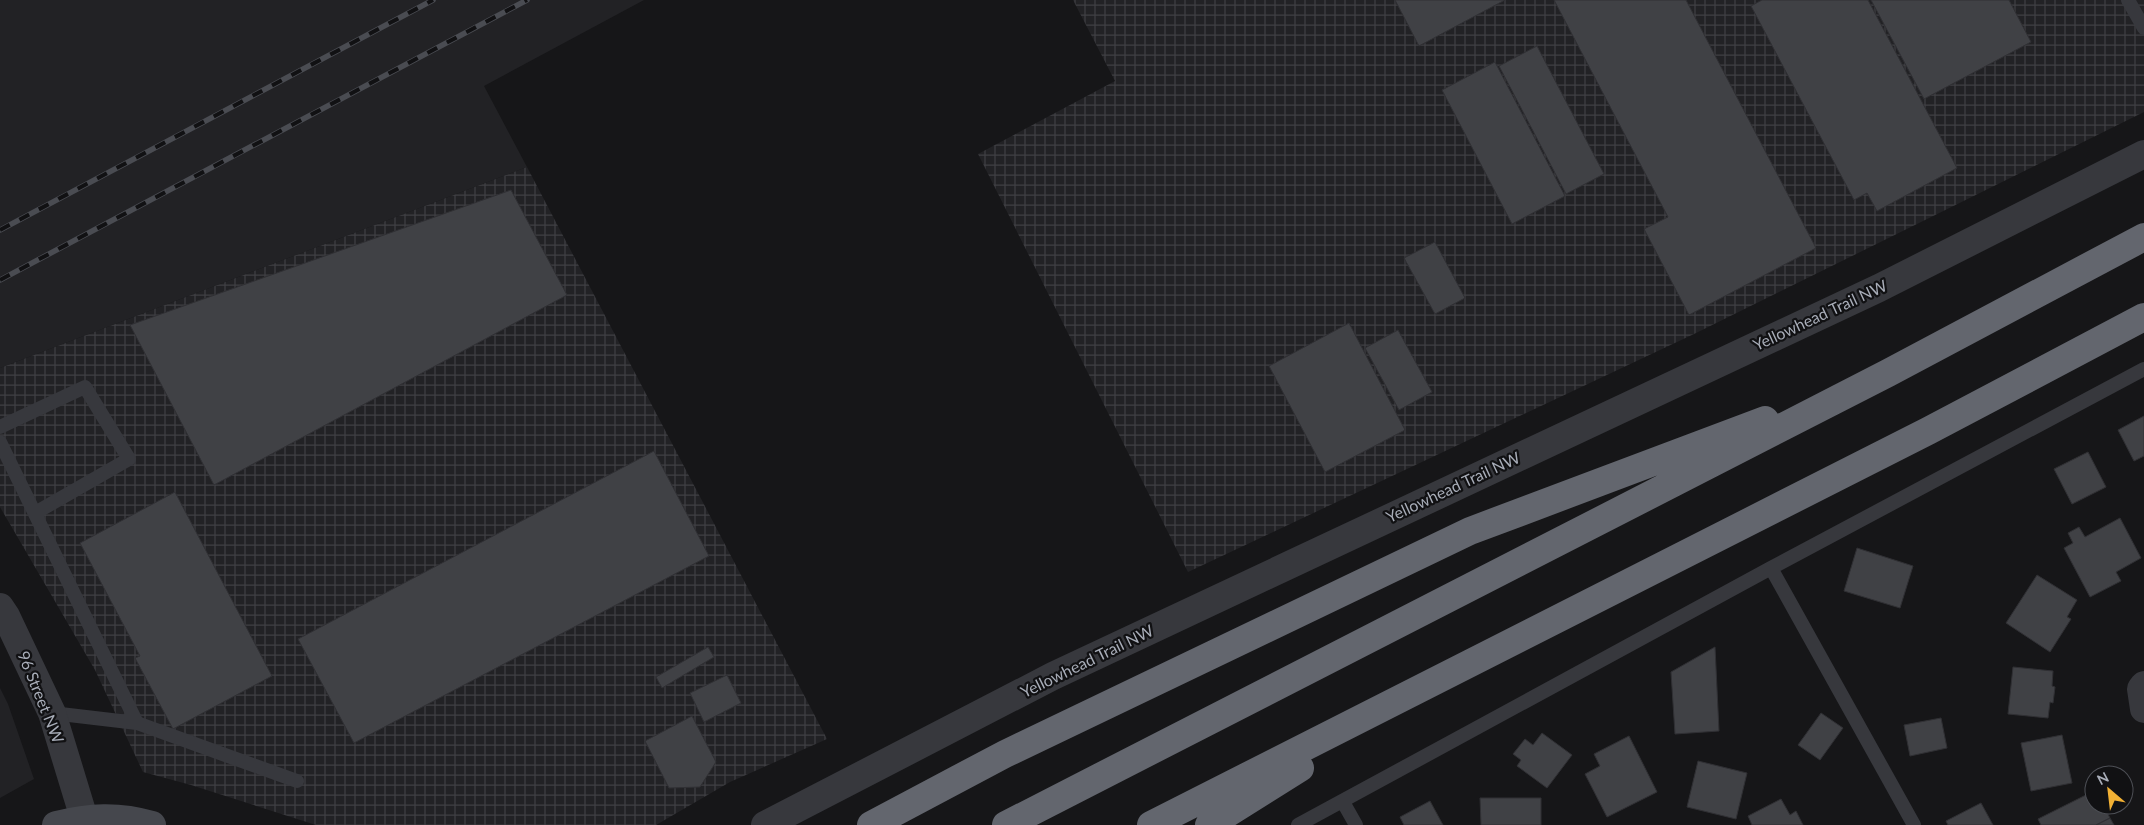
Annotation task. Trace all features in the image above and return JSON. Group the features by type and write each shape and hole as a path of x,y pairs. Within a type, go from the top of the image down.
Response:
{"highway":[{"path":"1006,825 1888,373 2144,237"},
{"path":"1151,825 1910,440 2144,317"},
{"path":"871,825 1005,754 1470,531 1888,373"},
{"path":"1209,825 1432,684"}],"street":[{"name":"Yellowhead Trail NW","path":"765,825 1053,676 1878,288 2144,154"},
{"name":"96 Street NW","path":"0,607 52,713 84,818"},
{"path":"56,825 84,818 134,820 152,825"}],"lane":[{"path":"2128,0 2144,28"},
{"path":"1298,825 1771,568 2144,369"},
{"path":"0,427 86,387 129,459 35,513"},
{"path":"0,442 137,723"},
{"path":"1771,568 1914,825"},
{"path":"52,713 137,723 296,781"},
{"path":"1343,802 1356,825"}],"shaded area":[{"path":"0,0 644,0 484,86 527,167 0,368"},
{"path":"1073,0 2144,0 2144,112 1694,334 1188,572 978,154 1115,81"},
{"path":"527,167 827,739 730,782 656,825 316,825 191,785 143,772 95,670 0,507 0,368"},
{"path":"0,688 8,704 34,779 0,798"}],"building":[{"path":"1395,0 1505,0 1419,46"},
{"path":"1554,0 1686,0 1816,248 1689,315 1644,229 1668,217"},
{"path":"1762,0 1868,0 1957,168 1877,211 1867,193 1854,200 1751,6"},
{"path":"1871,0 2009,0 2031,42 1924,99"},
{"path":"1537,46 1604,174 1566,194 1499,66"},
{"path":"1495,62 1565,196 1512,224 1442,90"},
{"path":"511,190 567,295 214,485 130,325"},
{"path":"1435,242 1465,298 1435,314 1404,258"},
{"path":"1349,323 1405,430 1325,472 1269,366"},
{"path":"1398,330 1432,392 1399,410 1365,348"},
{"path":"2144,416 2144,456 2134,461 2118,430"},
{"path":"654,451 709,556 354,743 298,639"},
{"path":"2088,452 2106,487 2072,504 2054,469"},
{"path":"175,492 272,676 173,729 135,658 140,656 80,543"},
{"path":"2120,518 2141,558 2116,572 2121,581 2090,597 2064,548 2073,543 2068,533 2079,527 2085,537"},
{"path":"1857,548 1913,566 1900,608 1844,591"},
{"path":"2037,575 2077,600 2067,617 2071,619 2050,652 2006,623"},
{"path":"708,647 714,657 662,688 656,677"},
{"path":"1715,647 1719,731 1675,734 1671,672"},
{"path":"2013,667 2053,671 2052,686 2055,687 2053,703 2050,702 2048,718 2008,714"},
{"path":"727,675 741,703 704,722 690,693"},
{"path":"1821,713 1843,728 1820,760 1798,745"},
{"path":"692,716 716,762 700,787 669,788 645,741"},
{"path":"1941,718 1947,748 1910,756 1904,725"},
{"path":"1542,733 1572,755 1547,788 1517,766 1521,760 1513,754 1525,739 1533,745"},
{"path":"2062,735 2072,783 2031,791 2021,743"},
{"path":"1629,736 1657,792 1607,817 1585,774 1600,766 1594,754"},
{"path":"1698,761 1747,773 1736,819 1687,807"},
{"path":"2084,796 2084,815 2108,815 2110,818 2096,825 2041,825 2038,819"},
{"path":"1480,798 1541,798 1541,825 1481,825"},
{"path":"1781,799 1790,815 1796,811 1803,825 1752,825 1748,816"},
{"path":"1430,801 1443,825 1404,825 1400,817"},
{"path":"1981,803 1993,825 1948,825 1946,821"},
{"path":"2110,818 2114,825 2096,825"}],"railway":[{"path":"0,230 433,0"},
{"path":"0,280 527,0"}]}
